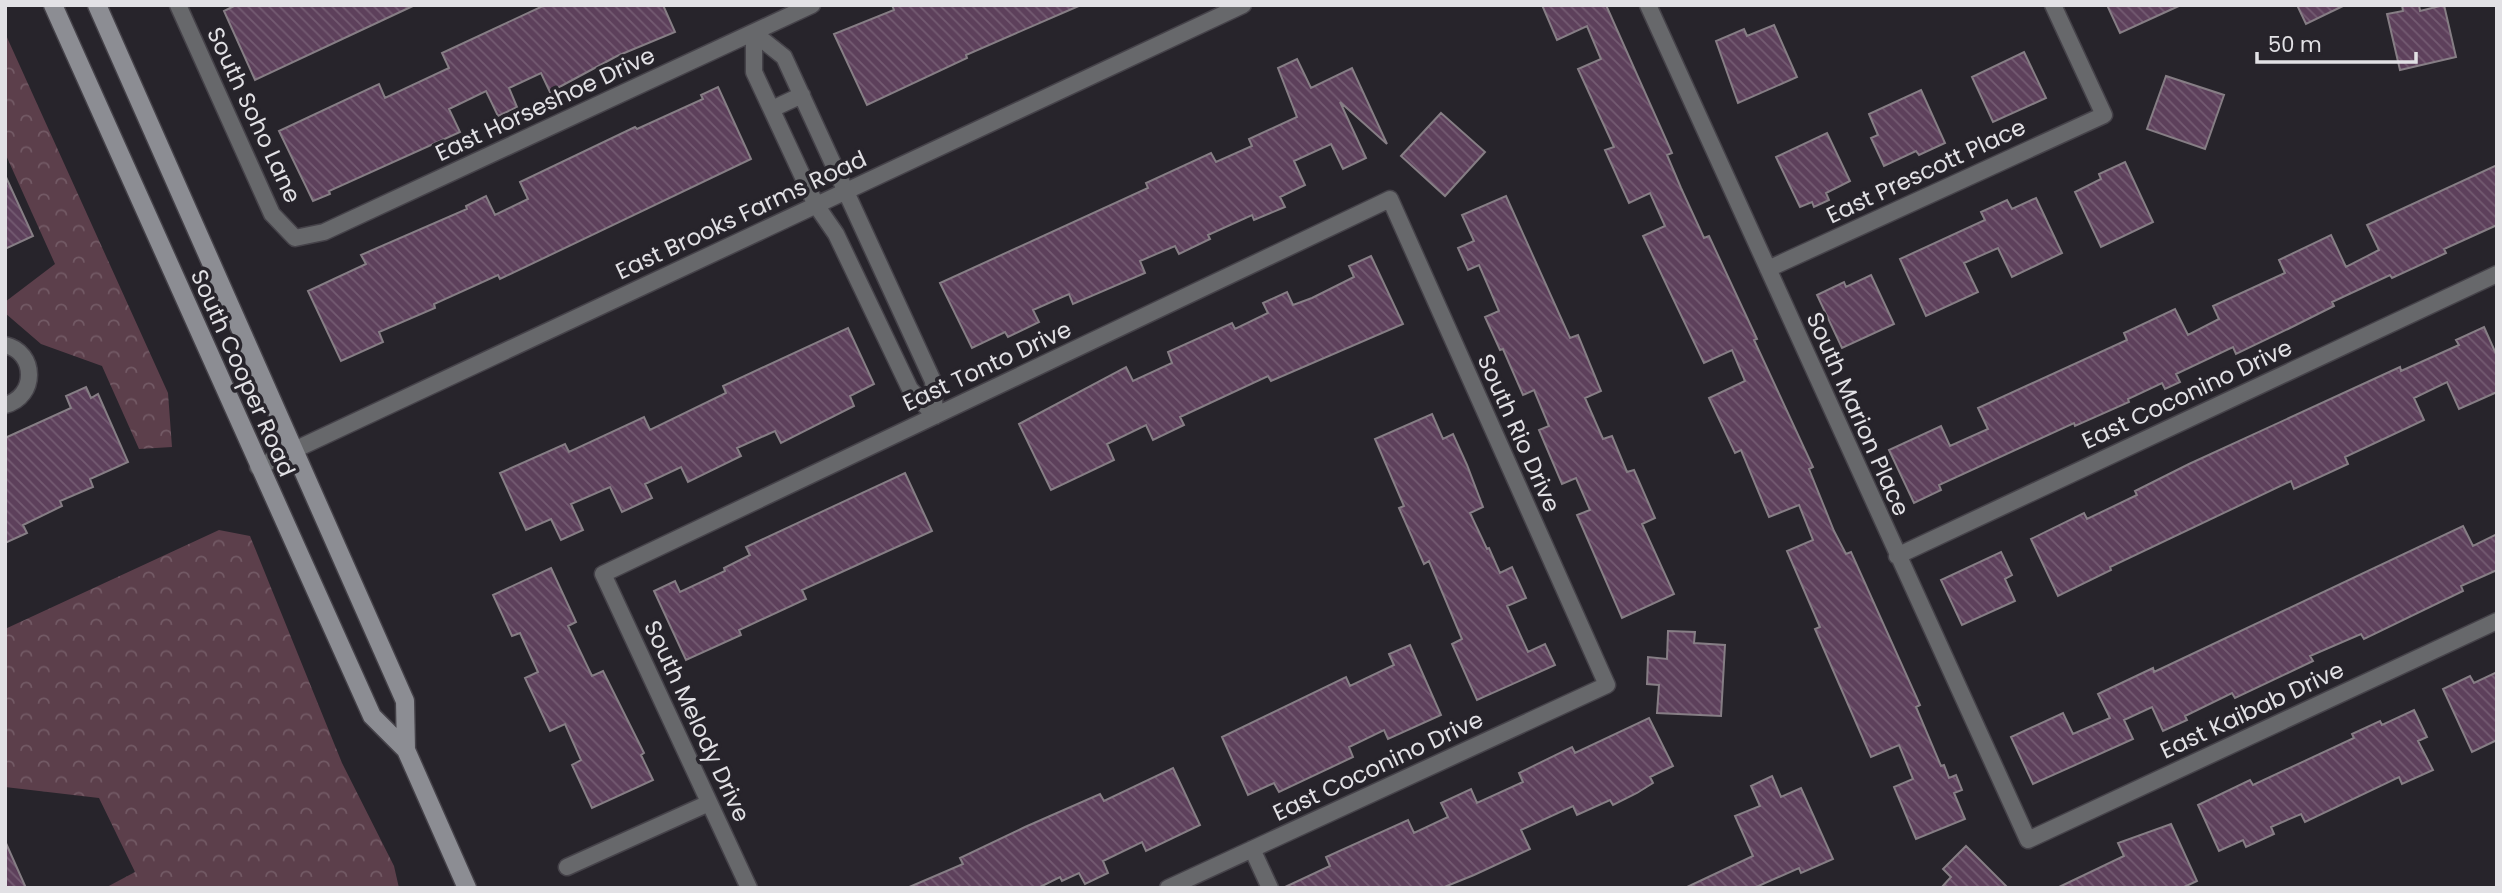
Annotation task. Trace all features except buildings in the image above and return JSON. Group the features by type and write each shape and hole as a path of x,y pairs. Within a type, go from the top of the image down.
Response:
{"main road":[{"name":"South Cooper Road","path":"53,5 372,716 406,750 467,888"},
{"name":"South Cooper Road","path":"97,5 405,701 406,750"}],"street":[{"name":"South Soho Lane","path":"178,5 272,214 295,238"},
{"name":"East Horseshoe Drive","path":"295,238 324,232 812,5"},
{"name":"East Brooks Farms Road","path":"258,467 293,448 1243,5"},
{"name":"South Marion Place","path":"1648,5 2028,840"},
{"name":"East Prescott Place","path":"1768,270 2104,115 2053,5"},
{"path":"754,33 784,57 802,95 933,381 935,416"},
{"path":"754,33 754,72 816,205 836,234 910,389 935,416"},
{"path":"772,109 802,95"},
{"name":"East Tonto Drive","path":"603,574 1390,199"},
{"name":"South Rio Drive","path":"1390,199 1608,685"},
{"name":"East Coconino Drive","path":"1897,555 2497,274"},
{"path":"874,315 898,304"},
{"path":"5,345 20,352 30,370 26,390 20,397 5,405"},
{"name":"South Melody Drive","path":"603,574 749,888"},
{"name":"East Kaibab Drive","path":"2028,840 2497,621"},
{"name":"East Coconino Drive","path":"1168,888 1608,685"},
{"path":"567,867 709,803"},
{"path":"1252,849 1270,888"}],"green space":[{"path":"5,33 168,393 172,447 139,449 102,366 41,344 5,313 5,302 55,264 5,153"},
{"path":"219,530 250,536 342,763 394,866 399,888 105,888 135,872 99,798 5,787 5,629"}]}
